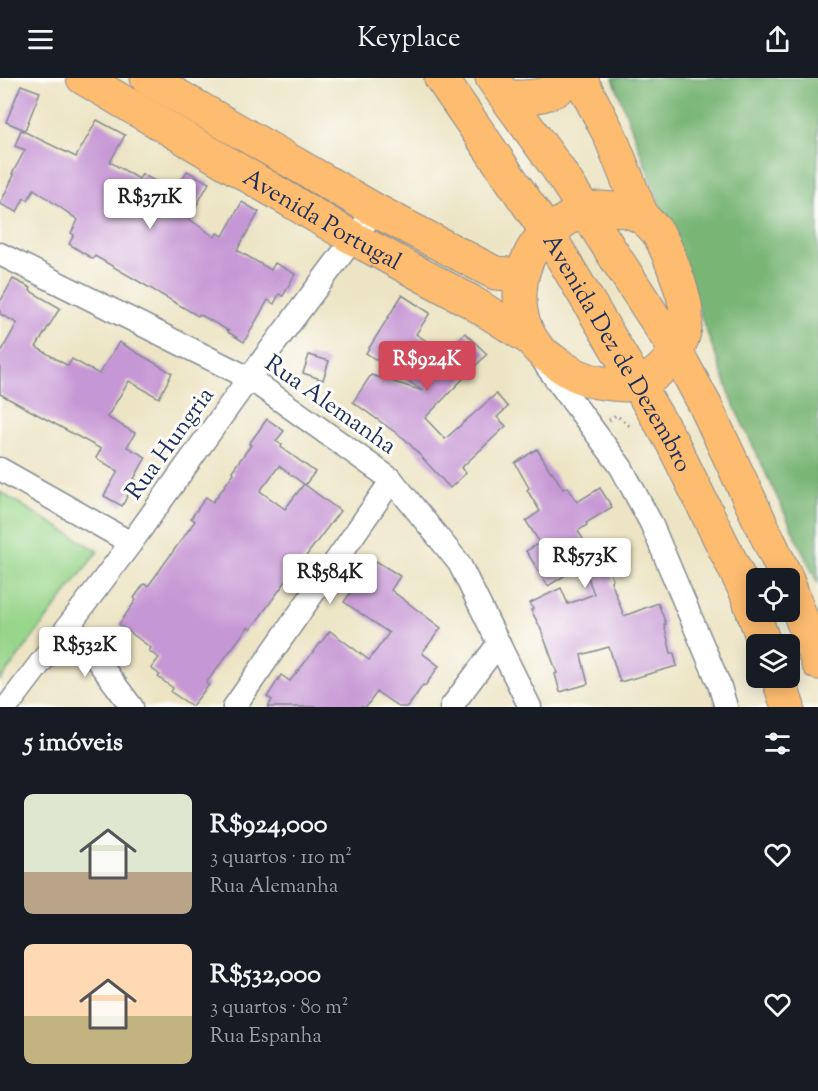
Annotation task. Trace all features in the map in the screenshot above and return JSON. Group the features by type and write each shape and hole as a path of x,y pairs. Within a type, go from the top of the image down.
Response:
{"main road":[{"name":"Avenida Portugal","path":"83,78 353,238 470,301 535,345"},
{"name":"Avenida Portugal","path":"147,78 375,210 495,273 522,275"},
{"name":"Avenida Dez de Dezembro","path":"441,78 547,232 672,442 740,581 761,634"},
{"path":"499,87 530,97 550,93 565,83 567,78"},
{"path":"580,78 610,136 643,218 659,234 683,294 686,312 683,336 676,351 654,376 638,384 625,386 588,381 568,371 535,345 523,321 520,297 522,275 531,253 547,232 583,209 596,193 610,160 610,136"},
{"name":"Avenida Dez de Dezembro","path":"499,87 558,170 676,351 705,405 782,568"},
{"path":"583,209 622,210 643,218"},
{"path":"800,615 818,663"},
{"path":"781,688 788,707"}],"street":[{"name":"Rua Hungria","path":"7,707 131,543 249,378 375,210"},
{"name":"Rua Alemanha","path":"0,254 249,378 392,480 459,563 530,707"},
{"name":"Avenida Portugal","path":"535,345 547,367 621,467 651,523 719,684 726,707"},
{"path":"0,469 131,543"},
{"path":"234,707 392,480"},
{"path":"70,624 132,707"},
{"path":"451,707 498,643"}],"path":[{"path":"613,429 607,421 616,415 630,425 637,434"}],"green space":[{"path":"613,78 818,78 818,584 735,408"},
{"path":"0,492 98,551 0,681"}],"building":[{"path":"21,85 40,92 25,130 6,122"},
{"path":"97,120 125,135 110,162 139,179 142,174 175,192 187,171 209,183 189,219 215,237 217,233 223,236 242,202 259,212 237,250 271,270 275,263 295,274 283,296 279,294 274,304 268,300 244,342 199,314 198,316 95,256 93,259 69,244 74,235 71,233 78,220 34,189 28,200 24,198 17,212 0,204 25,150 15,146 21,130 76,157"},
{"path":"13,279 60,308 36,347 68,366 72,359 99,374 119,342 172,373 159,398 129,381 107,417 135,433 127,447 146,457 122,506 104,496 118,471 96,458 101,449 0,394 0,354 17,323 0,314 0,302"},
{"path":"402,295 430,313 416,334 446,354 465,333 487,354 425,418 445,439 496,394 508,407 497,417 506,426 461,468 466,473 450,488 406,440 353,402 371,375 423,391 366,353"},
{"path":"309,355 329,361 323,380 303,373"},
{"path":"267,419 284,431 276,441 282,445 281,447 315,472 305,485 340,511 251,629 248,627 206,683 209,685 192,706 171,692 173,688 158,677 160,675 151,668 159,658 149,651 151,648 119,624 144,584 148,586 195,521 191,518 206,497 213,502 234,473 232,471","holes":["279,466 304,484 285,509 260,491"]},
{"path":"537,449 563,489 568,487 577,502 600,488 612,507 586,523 587,525 578,531 599,565 606,563 624,616 658,603 666,624 664,624 671,653 674,653 677,666 620,682 609,647 581,655 588,684 560,692 555,674 557,673 530,603 561,588 568,604 594,594 583,564 548,586 526,551 540,543 526,521 540,511 527,490 529,488 515,463"},
{"path":"376,561 400,576 391,590 441,628 422,653 439,666 425,686 423,685 408,707 399,707 377,692 366,707 268,707 272,700 267,697 281,675 290,681 330,631 369,660 389,633 344,602 359,580 362,583"}]}
